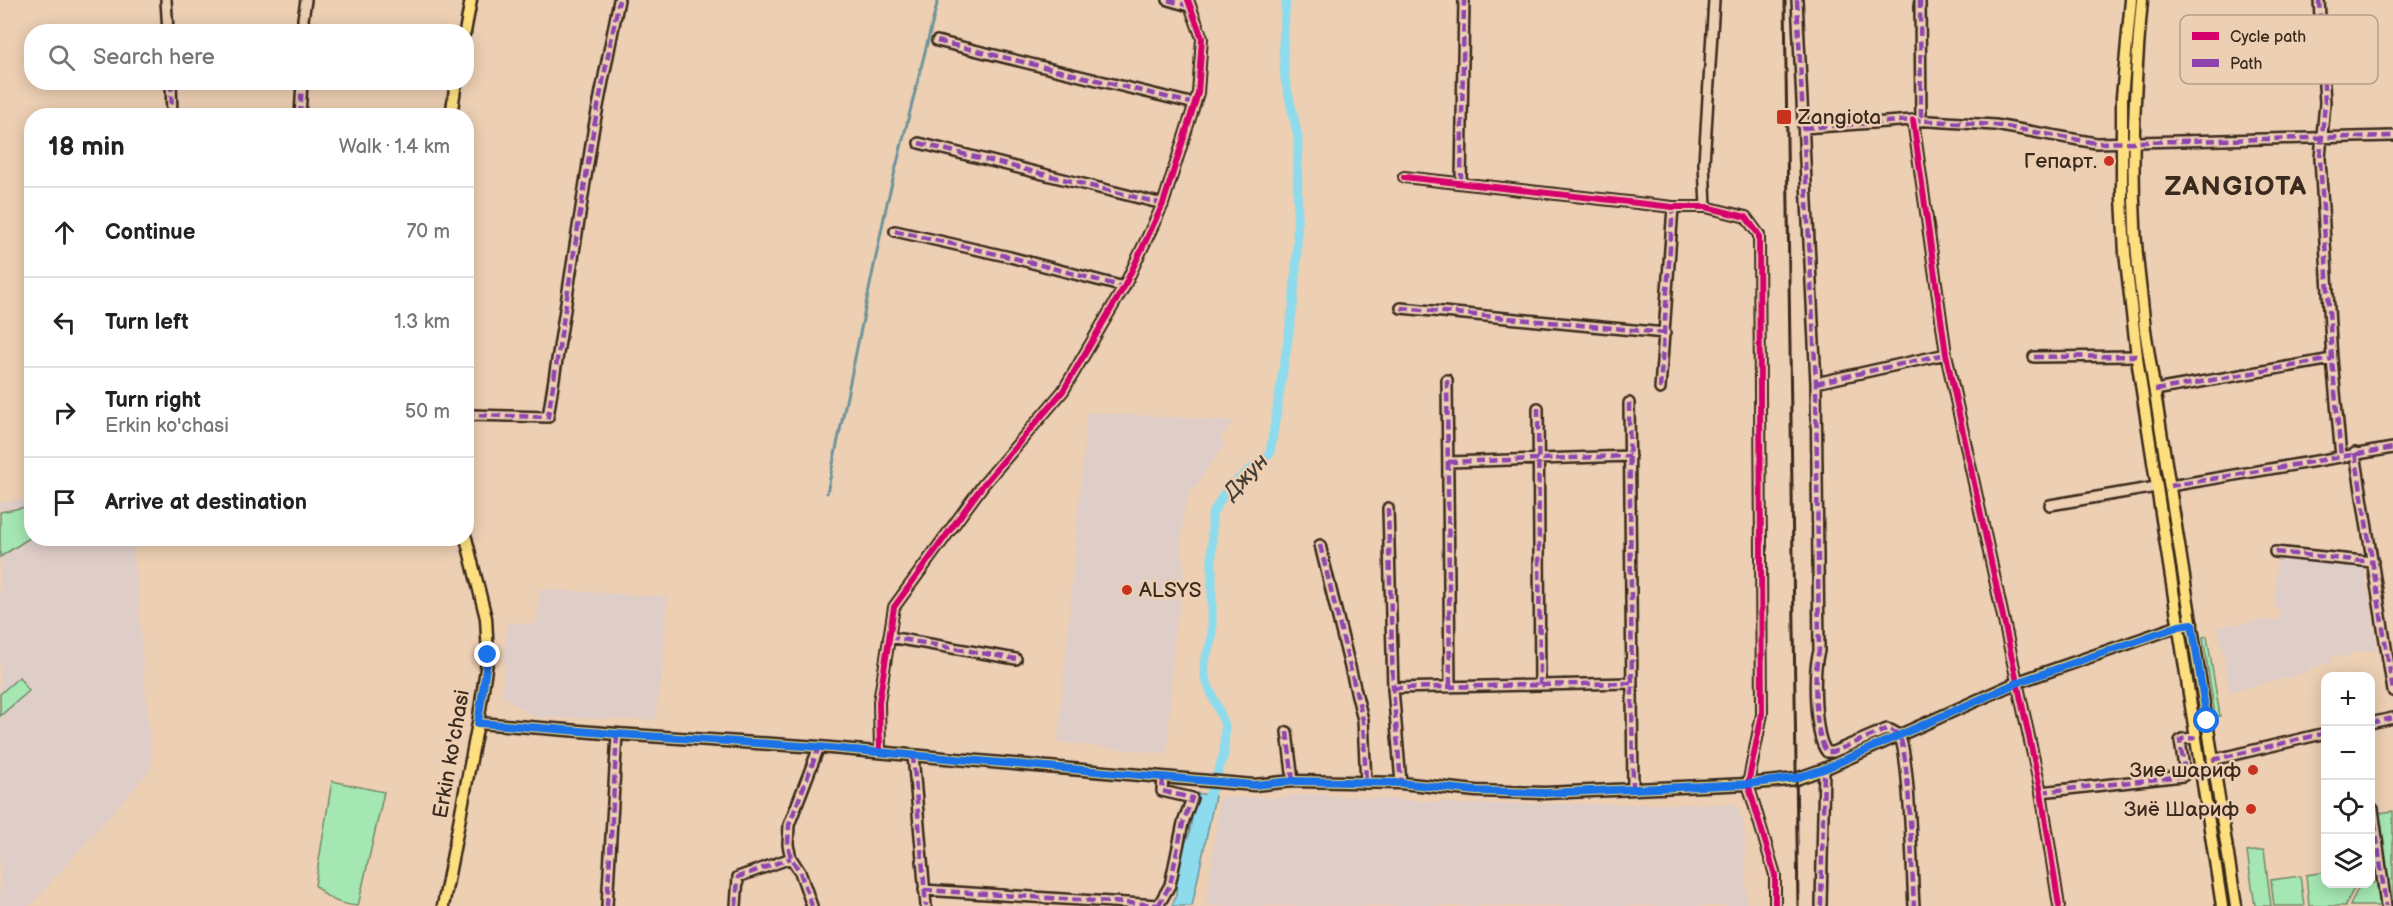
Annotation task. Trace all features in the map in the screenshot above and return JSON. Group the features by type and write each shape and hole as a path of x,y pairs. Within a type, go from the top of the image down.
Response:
{"main road":[{"path":"466,24 471,0"},
{"path":"2131,0 2122,97 2123,225 2137,356 2156,487 2222,906"},
{"path":"2142,0 2134,94 2133,143 2137,256 2169,486 2236,906"},
{"path":"452,108 455,90"},
{"name":"Erkin ko'chasi","path":"443,906 478,723 488,636 468,546"},
{"path":"478,723 819,747 1254,785 1293,781 1401,783 1476,791 1545,793 1748,784 1796,778 1824,769 2019,682 2179,626 2192,624"}],"street":[{"path":"166,0 168,24"},
{"path":"303,24 306,0"},
{"path":"474,415 548,417 593,132 619,0"},
{"path":"880,752 879,702 894,607 983,485 1063,392 1124,287 1163,204 1194,104 1202,38 1189,3 1168,0"},
{"path":"1461,182 1464,0"},
{"path":"1706,207 1704,163 1714,0"},
{"path":"1797,0 1816,383 1819,651 1815,665 1815,691 1823,748 1827,752 1833,752 1887,729 1899,736 1905,760 1914,906"},
{"path":"1920,0 1917,121 1946,354 2019,682 2041,792 2059,906"},
{"path":"2319,0 2320,15"},
{"path":"937,41 1194,104"},
{"path":"2324,84 2325,103 2320,158 2332,359 2341,457"},
{"path":"171,90 172,108"},
{"path":"300,108 302,90"},
{"path":"1804,128 1917,121 1995,125 2096,144 2393,136"},
{"path":"919,143 1163,204"},
{"path":"1404,177 1673,207 1706,207 1746,217 1759,235 1762,714 1748,784 1775,874 1775,906"},
{"path":"1660,389 1673,207"},
{"path":"895,231 1010,257 1124,287"},
{"path":"1401,308 1665,333"},
{"path":"1816,383 1946,354"},
{"path":"2034,357 2137,356"},
{"path":"2155,390 2332,359"},
{"path":"1447,380 1450,687"},
{"path":"1629,402 1634,789"},
{"path":"1538,408 1540,684"},
{"path":"2169,486 2393,448"},
{"path":"2355,453 2393,691"},
{"path":"1448,462 1630,456"},
{"path":"2050,505 2156,487"},
{"path":"1388,508 1393,688 1401,783"},
{"path":"1320,545 1363,720 1366,783"},
{"path":"2275,552 2373,562"},
{"path":"889,637 1016,659"},
{"path":"1393,688 1631,682"},
{"path":"2375,722 2393,718"},
{"path":"1287,732 1293,781"},
{"path":"608,906 617,734"},
{"path":"2212,760 2321,735"},
{"path":"2041,792 2183,776 2185,774 2181,741 2196,738"},
{"path":"812,906 800,872 791,858 788,845 789,825 819,747"},
{"path":"913,755 926,906"},
{"path":"1821,906 1824,769"},
{"path":"924,890 1158,905 1170,885 1183,823 1192,798 1162,791 1163,778"},
{"path":"2375,824 2386,906"},
{"path":"736,906 738,877 791,858"}],"shaded area":[{"name":"ALSYS","path":"1087,412 1233,421 1220,439 1225,444 1188,496 1183,516 1181,547 1184,567 1180,613 1175,621 1167,754 1058,742"},
{"path":"24,499 24,546 134,546 152,768 30,906 0,906 0,503"},
{"path":"2277,560 2363,564 2378,651 2350,652 2350,656 2332,657 2332,663 2309,668 2309,672 2230,692 2218,626 2280,619 2279,607 2274,607"},
{"path":"539,589 667,597 662,675 655,720 534,717 502,696 507,623 537,624"},
{"path":"1310,794 1467,804 1736,804 1744,823 1747,906 1206,906 1220,797 1279,798"}],"green space":[{"path":"24,507 24,542 0,557 0,512"},
{"path":"2207,636 2220,716 2215,716 2203,637"},
{"path":"19,677 29,691 0,716 0,694"},
{"path":"332,781 384,792 358,906 334,900 315,885"},
{"path":"2393,811 2393,906 2390,906 2379,813"},
{"path":"2264,850 2271,906 2255,906 2247,852"},
{"path":"2321,873 2321,888 2354,888 2345,906 2309,906 2306,875"},
{"path":"2300,876 2304,906 2274,906 2271,880"},
{"path":"2378,881 2381,906 2350,906 2358,888 2375,888 2375,882"}],"water":[{"path":"1196,793 1215,796 1192,906 1172,906 1176,894 1178,859 1189,835"}],"waterway":[{"path":"827,493 887,203 938,0"},
{"name":"Джун","path":"1206,805 1224,754 1225,725 1205,678 1204,663 1212,638 1212,514 1227,489 1270,453 1293,307 1297,255 1298,137 1285,79 1283,45 1286,0"}],"railway":[{"path":"1785,0 1798,906"}],"marked path":[{"path":"474,415 548,417 593,132 619,0"},
{"path":"1168,0 1189,6"},
{"path":"1461,182 1464,0"},
{"path":"1797,0 1816,383 1819,651 1815,688 1817,719 1819,733 1827,752 1833,752 1887,729 1899,736 1906,765 1914,906"},
{"path":"1920,0 1921,121"},
{"path":"2319,0 2320,15"},
{"path":"937,41 1195,104"},
{"path":"2324,84 2325,103 2320,158 2332,359 2341,457"},
{"path":"171,90 172,108"},
{"path":"300,108 302,90"},
{"path":"1804,128 1913,120 1995,125 2096,143 2393,136"},
{"path":"919,143 1163,204"},
{"path":"1660,389 1673,207"},
{"path":"895,231 1010,257 1124,287"},
{"path":"1401,308 1665,333"},
{"path":"1816,383 1946,354"},
{"path":"2034,357 2137,356"},
{"path":"2155,390 2332,359"},
{"path":"1447,380 1450,687"},
{"path":"1629,403 1633,789"},
{"path":"1538,408 1540,685"},
{"path":"2170,486 2393,448"},
{"path":"2355,453 2393,691"},
{"path":"1448,462 1630,456"},
{"path":"1388,508 1393,688 1401,783"},
{"path":"1320,545 1363,720 1366,783"},
{"path":"2275,552 2373,562"},
{"path":"889,637 1016,659"},
{"path":"1393,688 1631,683"},
{"path":"2375,722 2393,718"},
{"path":"1287,732 1293,781"},
{"path":"607,906 617,734"},
{"path":"2212,760 2321,734"},
{"path":"2041,792 2183,776 2185,774 2180,741 2196,738"},
{"path":"812,906 800,872 791,858 788,845 789,825 819,747"},
{"path":"913,755 926,906"},
{"path":"1821,906 1824,769"},
{"path":"1158,906 1170,885 1183,823 1192,798 1162,791 1163,778"},
{"path":"2375,824 2386,906"},
{"path":"736,906 738,877 791,858"},
{"path":"924,890 1158,905"}],"cycle path":[{"path":"880,752 879,702 894,607 983,485 1063,391 1124,287 1163,204 1198,93 1202,38 1188,0"},
{"path":"1913,120 1946,354 2041,792 2059,906"},
{"path":"1404,177 1673,207 1706,207 1746,217 1759,235 1762,714 1748,784 1775,875 1775,906"}],"place":[{"name":"Zangiota","path":"1784,117"},
{"name":"Гепарт.","path":"2109,161"},
{"name":"ALSYS","path":"1127,590"},
{"name":"Зие шариф","path":"2253,770"},
{"name":"Зиё Шариф","path":"2251,809"}],"district":[{"name":"ZANGIOTA","path":"2236,186"}],"route":[{"path":"488,655 478,723 819,747 1254,785 1293,781 1401,783 1476,791 1545,793 1748,784 1796,778 1824,769 2019,682 2179,626 2192,624 2207,721"}]}
